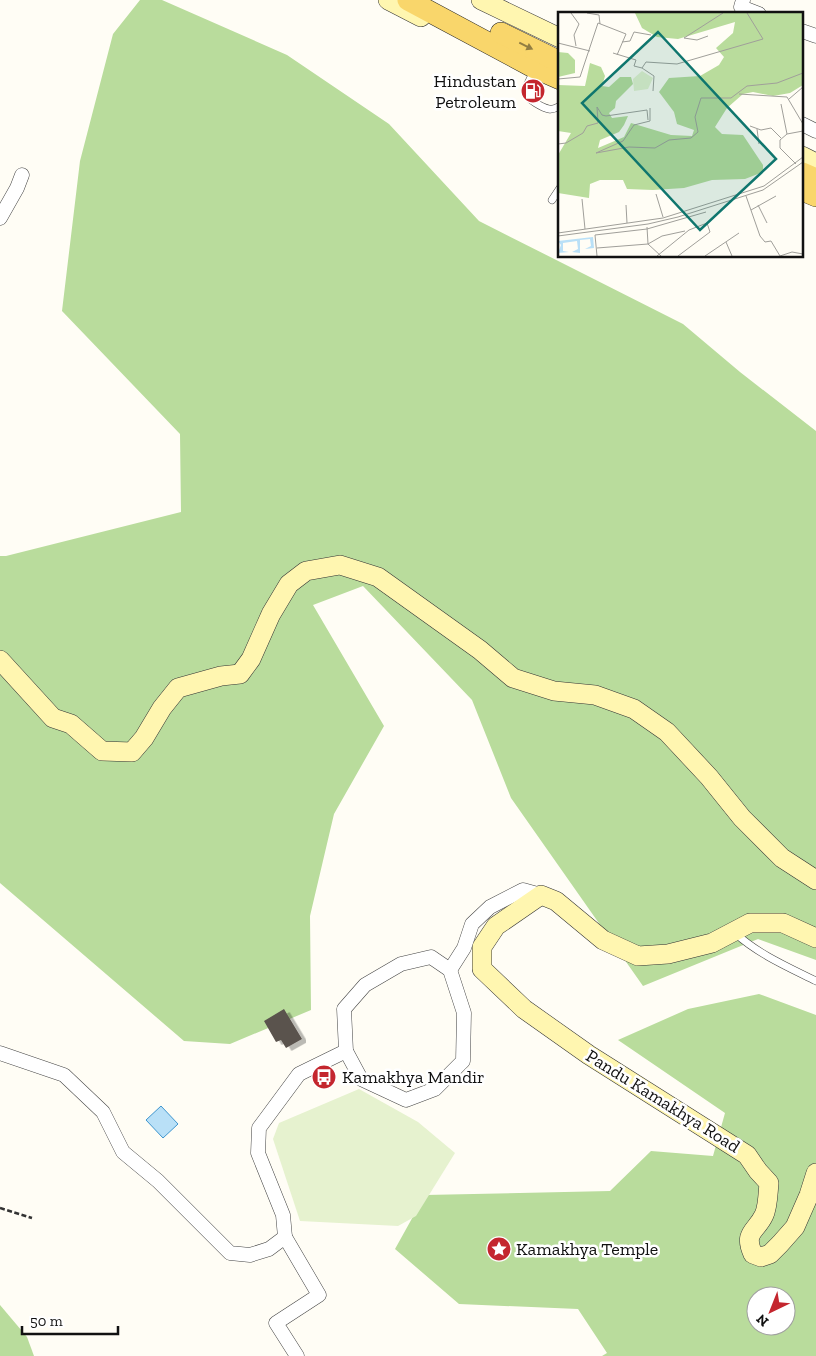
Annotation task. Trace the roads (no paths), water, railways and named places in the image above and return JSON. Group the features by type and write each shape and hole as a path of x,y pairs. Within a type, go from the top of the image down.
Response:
{"main road":[{"path":"408,0 535,68 558,78"},
{"path":"436,0 558,61"},
{"path":"804,174 816,179"},
{"path":"804,191 816,196"}],"street":[{"path":"388,0 558,88"},
{"path":"482,0 558,37"},
{"path":"743,0 741,6 754,12"},
{"path":"804,31 816,36"},
{"path":"804,125 816,132"},
{"path":"804,157 816,163"},
{"path":"0,218 18,188 22,175"},
{"path":"804,197 816,202"},
{"path":"0,660 53,718 71,724 102,751 132,752 144,738 162,708 178,688 221,676 240,674 251,659 271,614 289,584 306,572 340,565 378,577 480,650 513,678 554,691 595,695 634,709 666,732 709,777 742,818 782,858 816,880"},
{"path":"450,970 464,948 472,924 490,906 523,890 556,901 603,940 638,956 668,954 712,943 750,923 783,923 816,938"},
{"name":"Pandu Kamakhya Road","path":"541,895 496,926 482,947 482,969 524,1009 581,1049 747,1154 758,1171 769,1183 765,1214 749,1237 749,1246 753,1254 761,1257 770,1254 795,1227 816,1172"},
{"path":"431,958 450,970 464,1013 463,1061 435,1089 406,1100 361,1078 346,1051 344,1009 365,985 401,964 431,958"},
{"path":"297,1356 276,1323 319,1295 285,1237 283,1215 258,1153 259,1128 299,1074 346,1051"},
{"path":"0,1053 64,1075 103,1112 123,1152 158,1181 230,1253 250,1255 269,1249 285,1237"}],"lane":[{"path":"532,75 526,88 525,93 527,97 548,109 558,107"},
{"path":"552,200 558,191"},
{"path":"733,931 744,941 776,961 816,982"}],"water":[{"path":"161,1106 178,1124 163,1138 146,1120"}],"place":[{"name":"Hindustan Petroleum","path":"533,91"},
{"name":"Kamakhya Mandir","path":"324,1077"},
{"name":"Kamakhya Temple","path":"499,1249"}]}
